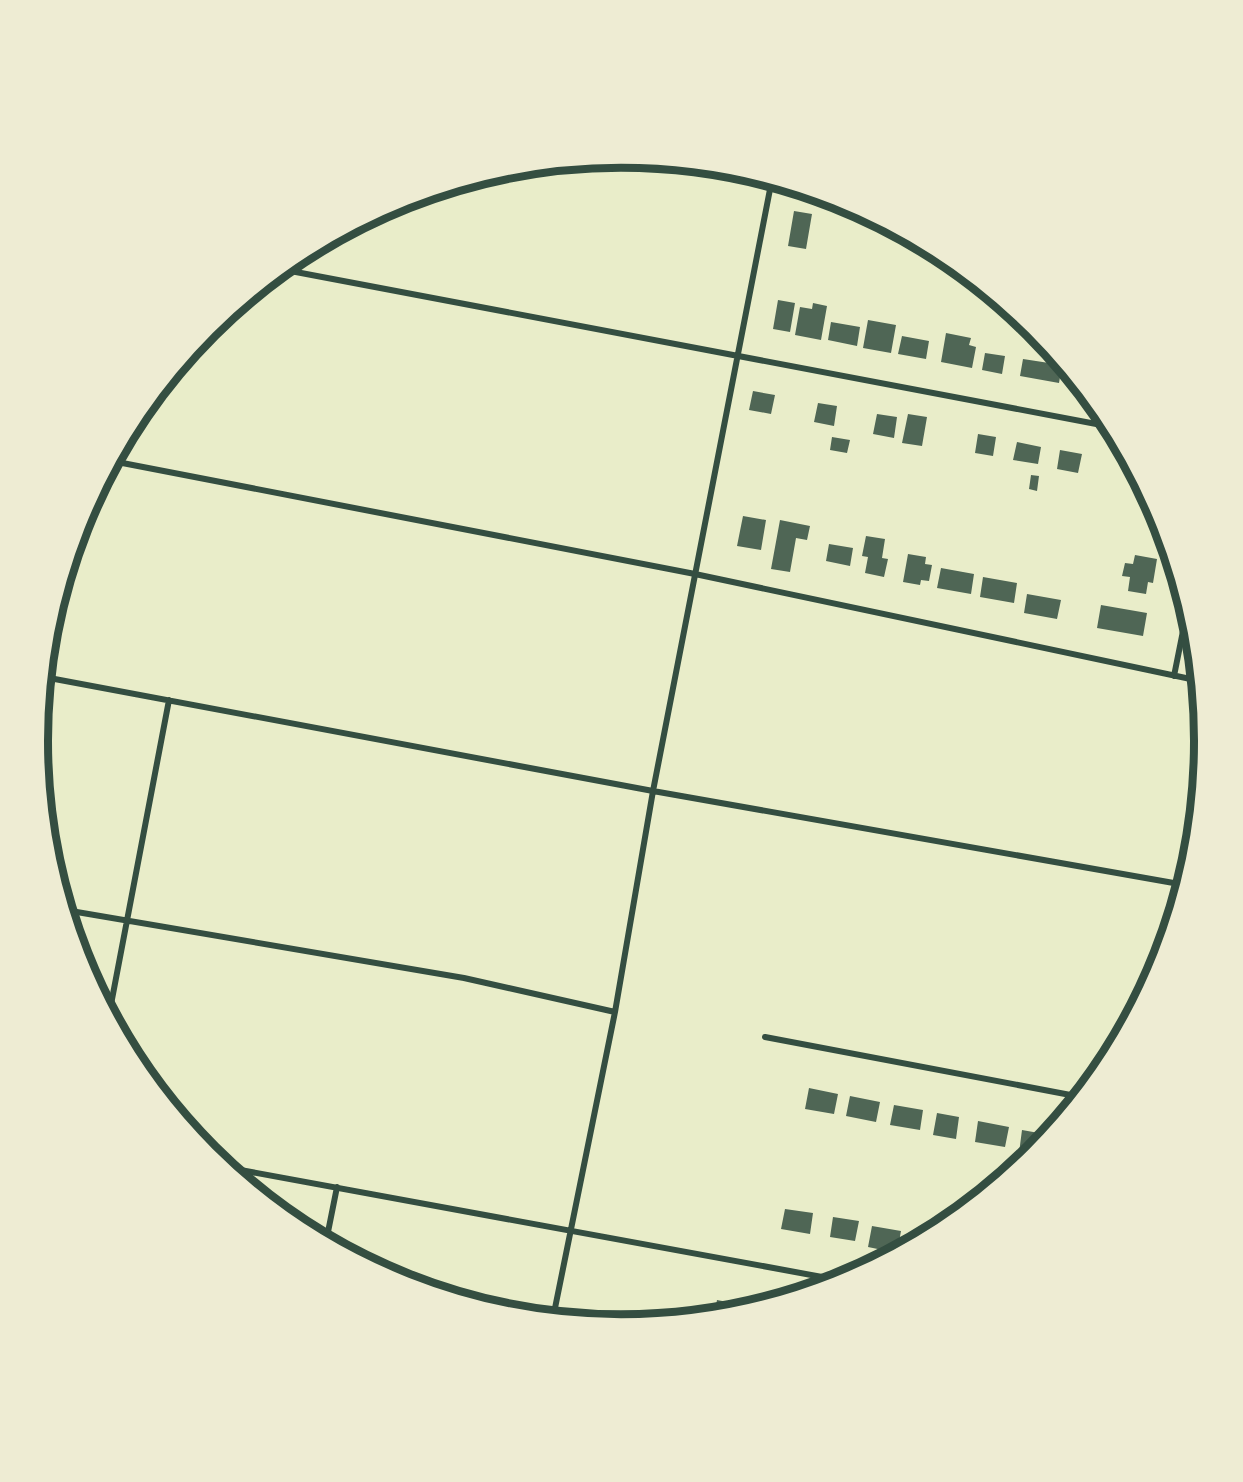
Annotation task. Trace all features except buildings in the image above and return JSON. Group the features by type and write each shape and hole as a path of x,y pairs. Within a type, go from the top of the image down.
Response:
{"street":[{"path":"554,1311 615,1012 653,791 770,187"},
{"path":"293,271 1100,424"},
{"path":"120,463 695,574 1191,679"},
{"path":"1174,676 1184,628"},
{"path":"52,677 653,791 1176,883"},
{"path":"111,1003 169,700"},
{"path":"74,912 464,978 615,1012"},
{"path":"765,1037 1072,1095"},
{"path":"241,1170 824,1277"},
{"path":"328,1233 337,1187"}]}
